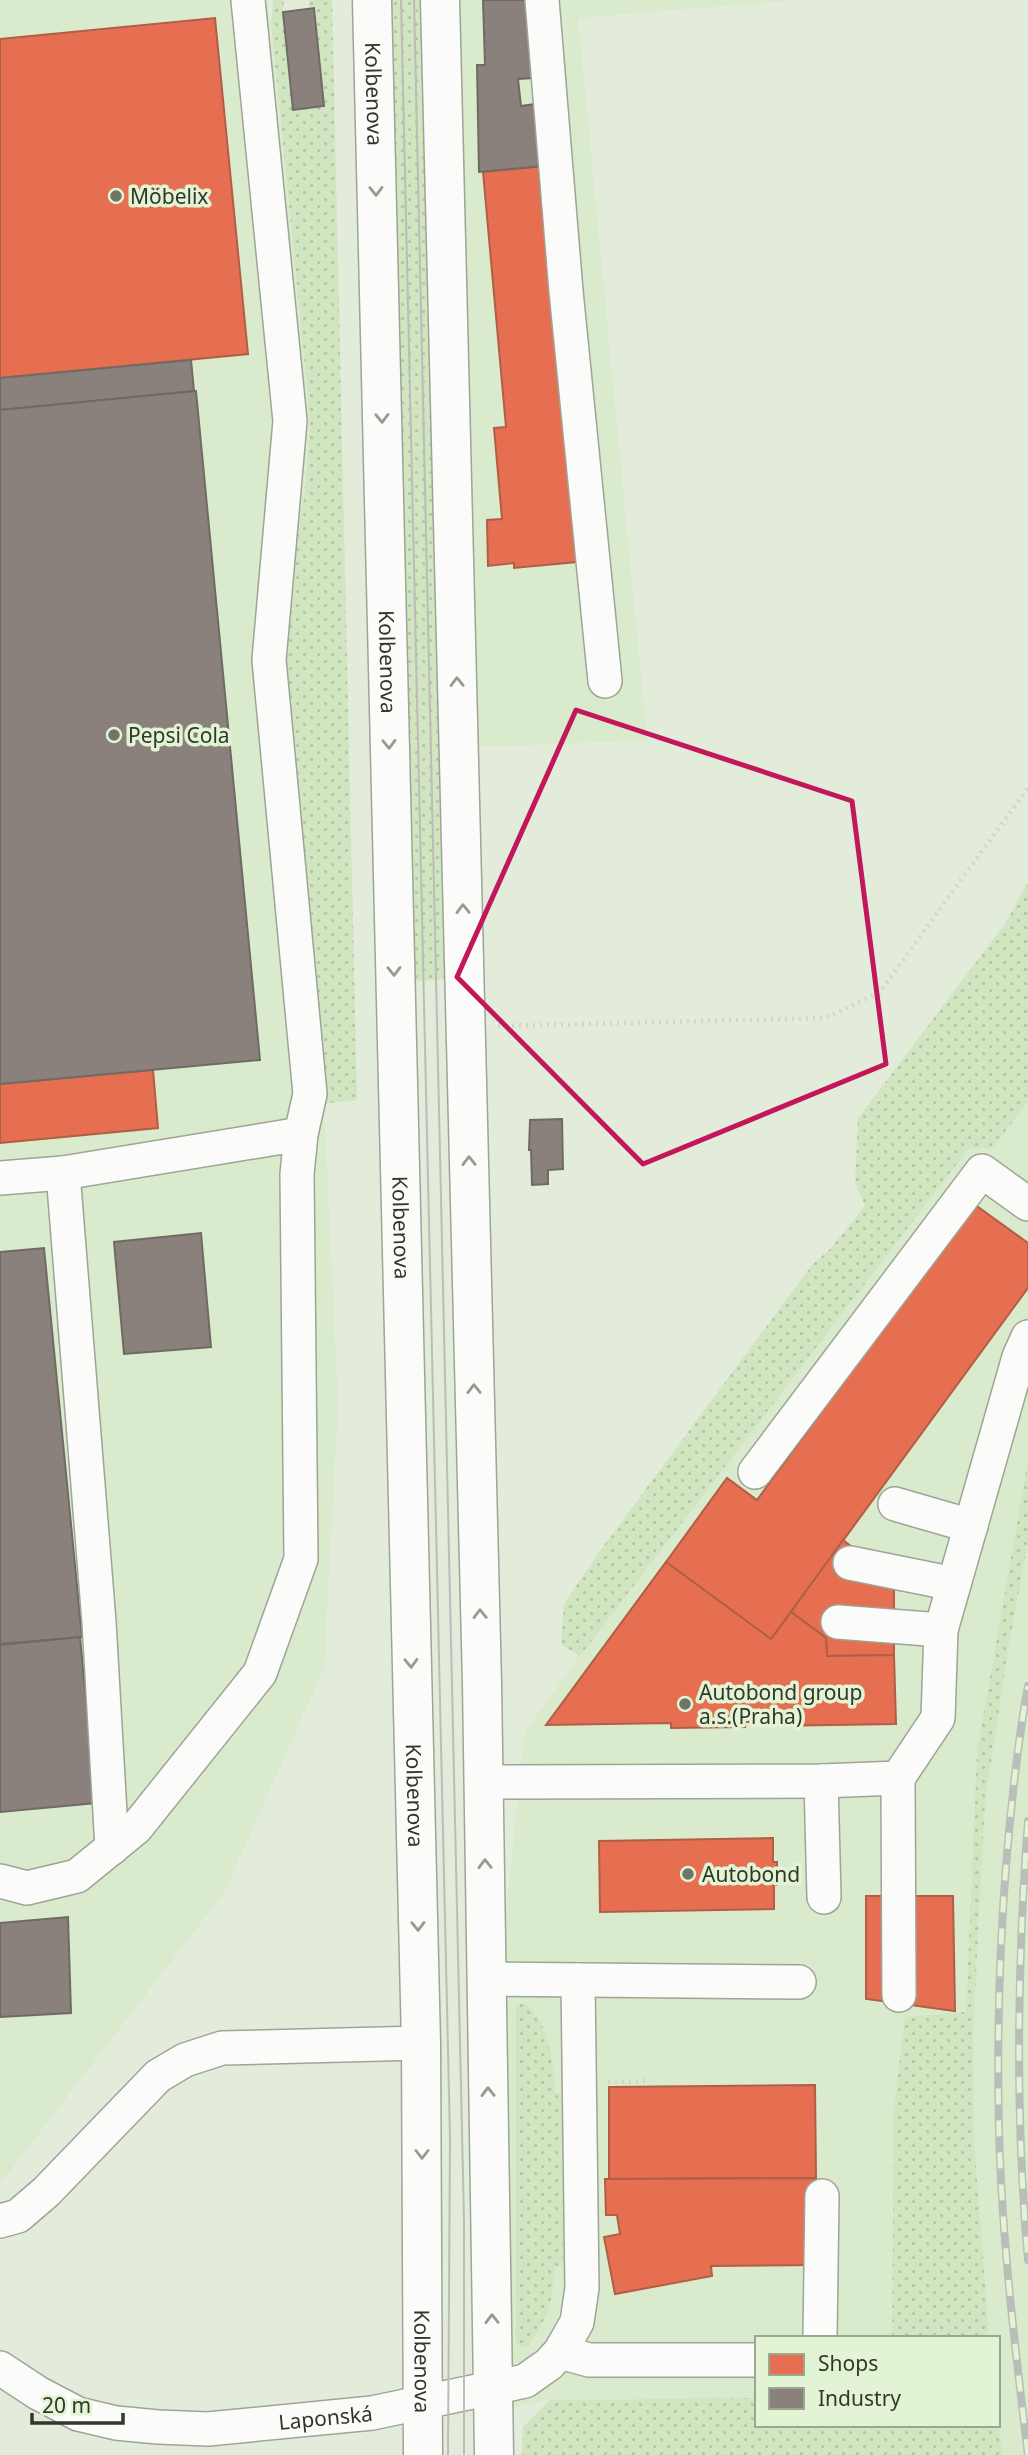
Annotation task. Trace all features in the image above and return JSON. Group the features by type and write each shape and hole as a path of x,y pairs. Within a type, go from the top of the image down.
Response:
{"main road":[{"name":"Kolbenova","path":"372,0 421,2043 423,2455"},
{"path":"440,0 482,1683 494,2455"}],"street":[{"path":"0,1881 27,1888 77,1876 136,1828 260,1673 300,1559 297,1174 301,1134 310,1094 269,660 290,421 248,0"},
{"path":"542,0 566,291 605,681"},
{"path":"0,1178 63,1173 301,1134"},
{"path":"755,1472 982,1171 1028,1204"},
{"path":"63,1173 99,1622 112,1848"},
{"path":"899,1995 898,1777 937,1717 942,1630 1019,1357 1028,1337"},
{"path":"895,1504 971,1526"},
{"path":"850,1563 954,1584"},
{"path":"838,1622 942,1630"},
{"path":"483,1782 821,1781 898,1777"},
{"path":"821,1781 824,1898"},
{"path":"486,1979 799,1982"},
{"name":"Laponská","path":"0,2368 38,2393 78,2413 193,2442 208,2429 372,2413 525,2381 549,2364 560,2352 577,2322 582,2288 578,1980"},
{"path":"0,2221 18,2216 46,2192 158,2076 185,2060 222,2048 421,2043"},
{"path":"820,2336 822,2196"},
{"path":"560,2352 589,2360 755,2360"}],"path":[{"path":"466,1026 825,1018 879,993 1028,788"}],"highlighted area":[{"path":"576,710 852,801 886,1064 643,1164 457,977"}],"shaded area":[{"path":"0,0 268,0 310,430 305,493 290,570 319,1086 325,1121 338,1406 324,1668 224,1893 0,2184"},
{"path":"273,0 284,0 293,110 324,106 315,9 309,9 309,0 332,0 357,1100 321,1104 283,677 290,570 305,493 310,430 271,24"},
{"path":"391,0 423,0 449,979 414,981"},
{"path":"459,0 799,0 578,18 647,740 471,746"},
{"path":"1028,882 1028,1102 992,1148 969,1148 580,1656 561,1645 564,1604 602,1548 812,1265 830,1249 865,1206 855,1183 858,1118 1005,924"},
{"path":"1028,1102 1028,1461 977,1752 966,2012 905,2017 894,2108 892,2336 755,2336 755,2398 550,2400 513,2407 509,2355 501,1961 525,1732 580,1655 969,1147 992,1148"},
{"path":"1028,1461 1028,1541 985,1802 973,2035 974,2137 989,2336 892,2336 894,2108 905,2017 966,2012 977,1752"},
{"path":"1028,1541 1028,2455 1003,2455 999,2427 1000,2336 989,2336 974,2137 973,2035 985,1802"},
{"path":"521,2003 528,2005 546,2035 555,2093 562,2093 563,2266 554,2266 548,2309 527,2347 520,2346 516,2341 516,2008"},
{"path":"755,2398 755,2427 999,2427 1003,2455 522,2455 523,2427 550,2400"}],"building: Shops":[{"name":"Möbelix","path":"215,18 248,354 0,378 0,39"},
{"path":"543,166 577,562 514,568 514,563 488,566 487,520 502,519 494,428 506,427 483,172"},
{"path":"153,1070 158,1128 0,1143 0,1084"},
{"path":"974,1204 1028,1243 1028,1288 771,1639 666,1562 727,1478 757,1500"},
{"path":"843,1540 894,1579 894,1655 827,1656 826,1638 791,1612"},
{"path":"666,1562 771,1639 791,1612 826,1638 827,1656 894,1655 896,1724 768,1726 769,1722 745,1722 745,1727 671,1728 671,1723 546,1725"},
{"name":"Autobond","path":"773,1838 773,1862 777,1862 774,1909 600,1912 599,1841"},
{"path":"866,1896 953,1896 955,2011 866,1999"},
{"path":"815,2085 816,2178 609,2179 609,2087"},
{"path":"816,2178 817,2265 711,2266 712,2276 615,2294 604,2237 620,2234 617,2215 606,2215 605,2179"}],"building: Industry":[{"path":"483,0 526,0 534,78 518,79 521,106 536,104 543,166 479,172 477,65 485,65"},
{"path":"314,8 324,106 293,110 283,12"},
{"path":"191,360 194,391 0,410 0,378"},
{"name":"Pepsi Cola","path":"196,391 260,1060 0,1084 0,410"},
{"path":"562,1119 563,1169 548,1170 548,1184 532,1185 530,1120"},
{"path":"201,1233 211,1347 124,1354 114,1242"},
{"path":"44,1248 82,1637 0,1644 0,1252"},
{"path":"80,1637 96,1803 0,1812 0,1645"},
{"path":"68,1917 71,2013 0,2017 0,1923"}],"tram line":[{"path":"401,0 450,2137 448,2455"},
{"path":"414,0 464,2220 464,2455"}],"railway":[{"path":"1028,1686 1006,1866 998,2065 1006,2253 1028,2455"},
{"path":"1028,1821 1019,2040 1021,2150 1028,2260"}],"place":[{"name":"Möbelix","path":"116,196"},
{"name":"Pepsi Cola","path":"114,735"},
{"name":"Autobond group a.s.(Praha)","path":"685,1704"},
{"name":"Autobond","path":"688,1874"}]}
